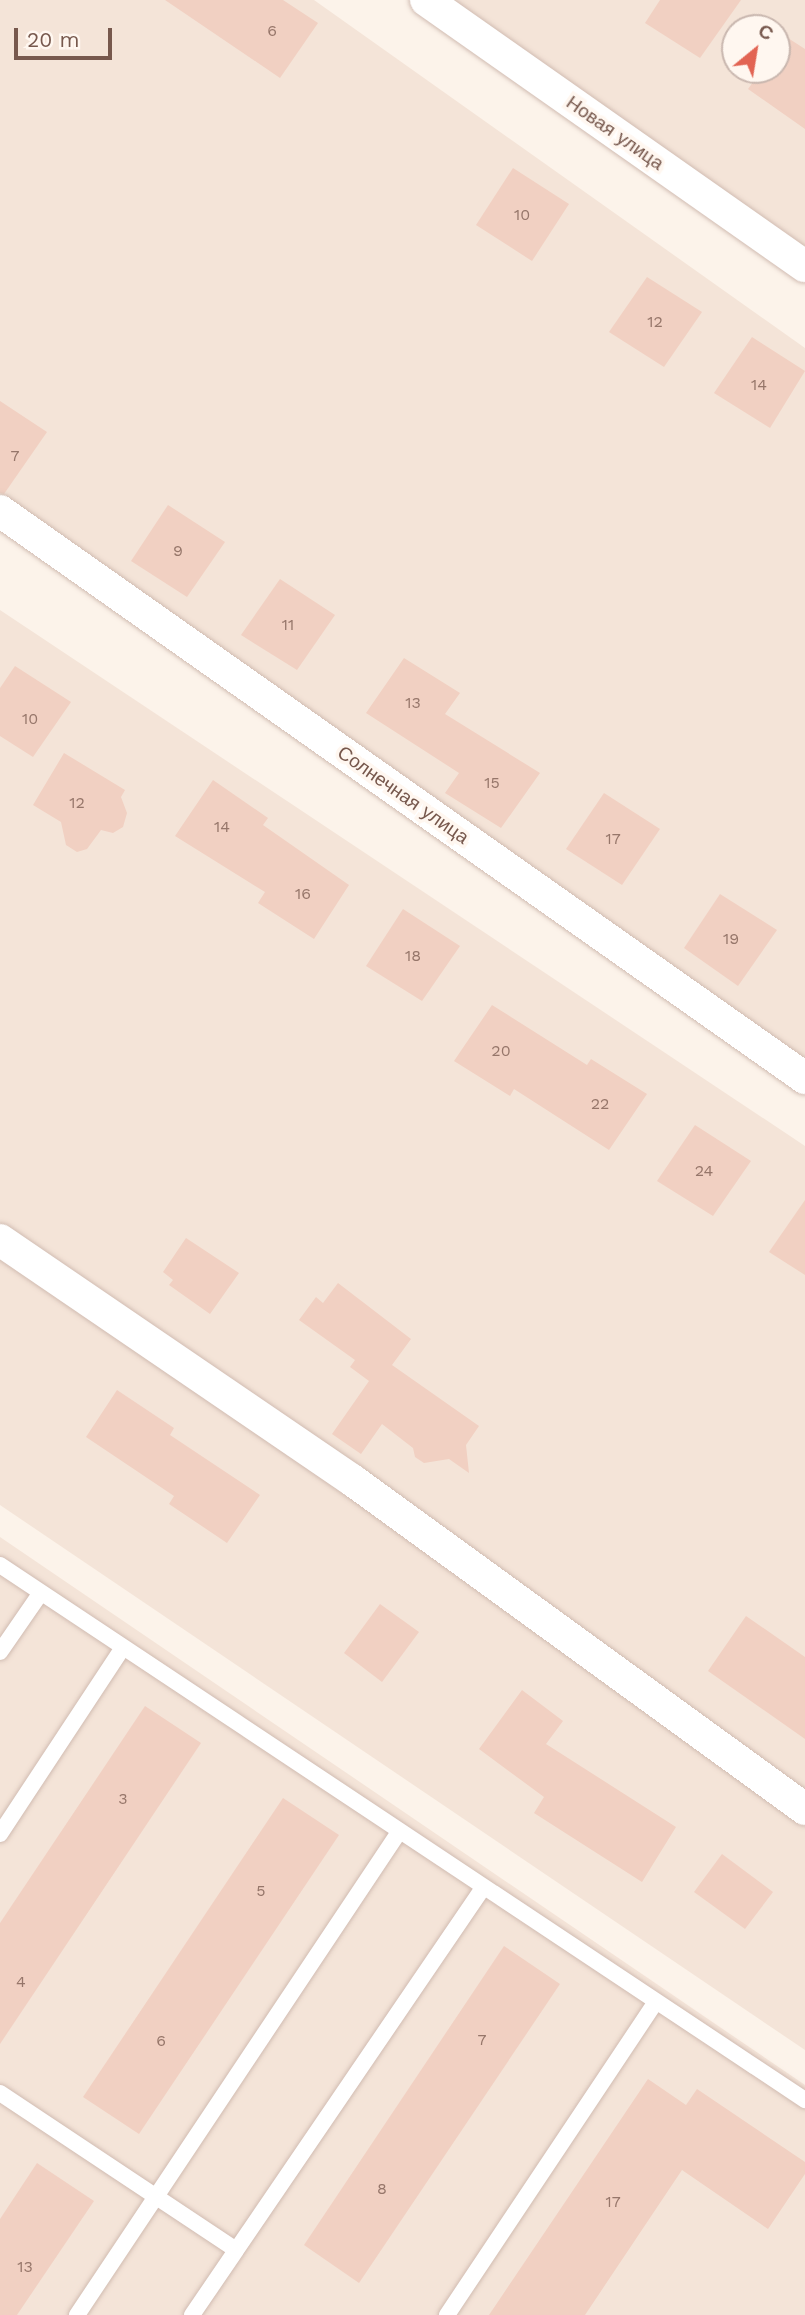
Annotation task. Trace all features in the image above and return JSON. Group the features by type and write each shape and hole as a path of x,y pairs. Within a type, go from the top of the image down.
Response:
{"street":[{"name":"Новая улица","path":"426,0 805,266"},
{"name":"Солнечная улица","path":"0,511 805,1078"},
{"path":"0,1240 352,1480 805,1809"}],"lane":[{"path":"0,1565 805,2100"},
{"path":"0,1652 40,1594"},
{"path":"0,1834 122,1648"},
{"path":"77,2315 399,1832"},
{"path":"192,2315 483,1888"},
{"path":"447,2315 656,2002"},
{"path":"0,2093 236,2250"}],"shaded area":[{"path":"0,0 314,0 805,348 805,1064 0,528"},
{"path":"432,0 805,0 805,265"},
{"path":"0,610 805,1146 805,2050 0,1505"},
{"path":"0,1537 805,2085 805,2315 0,2315"}],"building":[{"path":"165,0 283,0 318,23 280,78"},
{"path":"660,0 741,0 731,14 721,14 721,28 700,58 645,23"},
{"path":"791,40 805,49 805,129 748,89 752,84 791,84"},
{"path":"513,168 569,204 532,261 476,225"},
{"path":"647,277 702,312 664,367 609,332"},
{"path":"752,337 805,371 770,428 714,393"},
{"path":"0,401 47,432 4,494 0,493"},
{"path":"168,505 225,542 187,597 131,561"},
{"path":"280,579 335,615 297,670 241,635"},
{"path":"404,658 460,693 445,714 540,773 501,828 445,793 459,773 366,713"},
{"path":"15,666 71,702 33,757 0,736 0,688"},
{"path":"64,753 125,790 121,797 127,813 123,827 113,833 101,830 87,849 77,852 66,845 61,822 33,805"},
{"path":"213,780 268,818 263,825 349,885 314,939 258,903 265,892 175,836"},
{"path":"604,793 660,829 622,885 566,849"},
{"path":"720,894 777,930 738,986 684,948"},
{"path":"403,909 460,946 422,1001 366,966"},
{"path":"492,1005 587,1065 591,1059 647,1094 609,1150 514,1089 510,1096 454,1061"},
{"path":"695,1125 751,1161 713,1216 657,1181"},
{"path":"805,1200 805,1275 769,1252"},
{"path":"186,1238 239,1273 210,1314 169,1285 173,1280 163,1272"},
{"path":"338,1283 411,1339 392,1365 479,1426 466,1445 469,1473 449,1459 424,1463 415,1457 413,1448 382,1424 361,1454 332,1434 369,1381 350,1367 355,1360 299,1320 316,1297 323,1303"},
{"path":"117,1390 174,1428 170,1435 260,1495 227,1543 169,1504 174,1496 86,1437"},
{"path":"380,1604 419,1632 382,1682 344,1653"},
{"path":"746,1616 805,1657 805,1739 708,1671"},
{"path":"522,1690 563,1721 546,1744 676,1827 642,1882 534,1813 544,1797 479,1749"},
{"path":"145,1706 201,1743 0,2044 0,1923"},
{"path":"283,1798 339,1835 139,2134 83,2097"},
{"path":"722,1854 773,1892 745,1929 694,1892"},
{"path":"504,1946 560,1984 359,2283 304,2245"},
{"path":"648,2079 686,2105 697,2089 805,2162 805,2174 768,2229 682,2170 585,2315 489,2315"},
{"path":"37,2163 94,2201 17,2315 0,2315 0,2219"}]}
